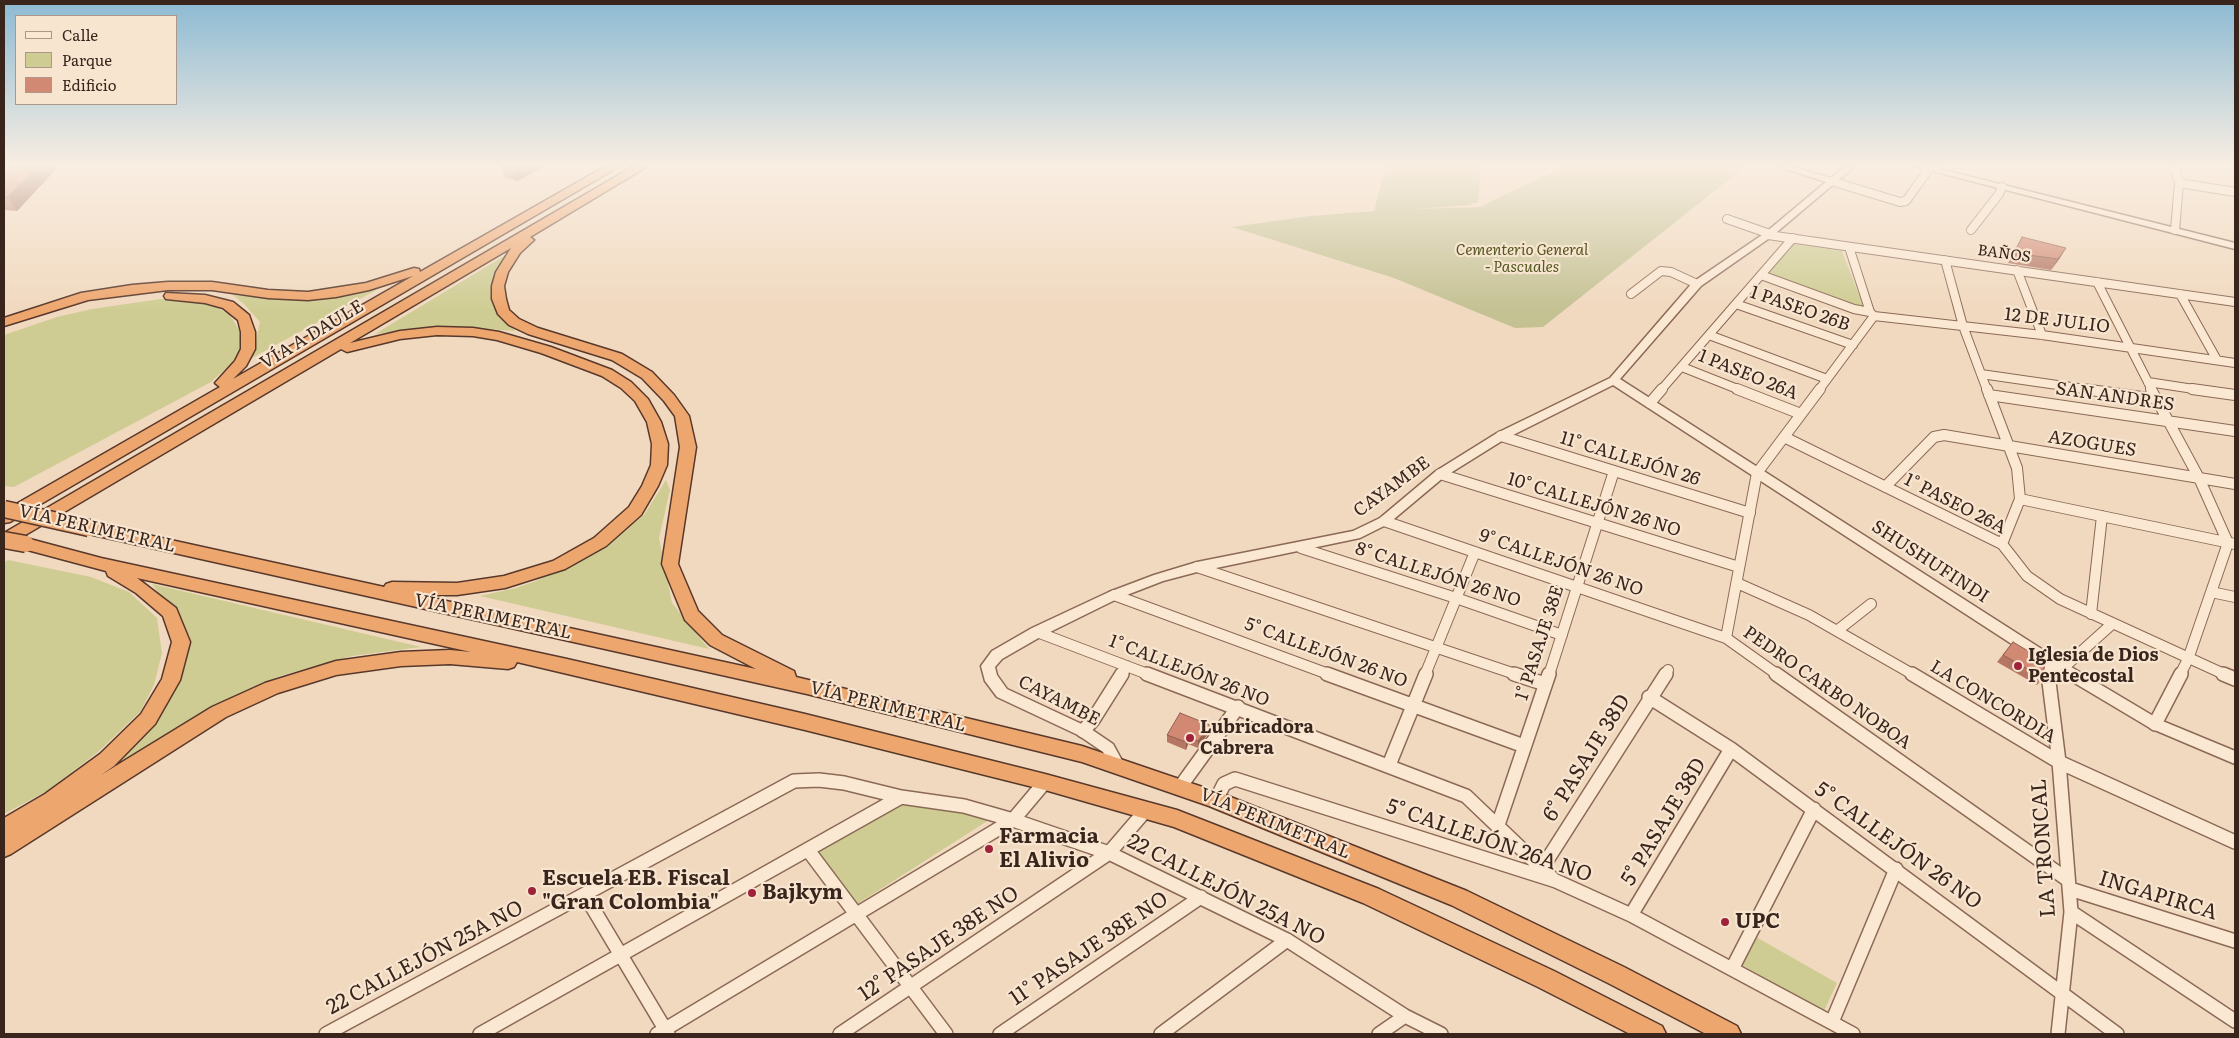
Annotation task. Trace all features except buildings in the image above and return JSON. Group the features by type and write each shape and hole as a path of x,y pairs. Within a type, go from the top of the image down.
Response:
{"highway":[{"name":"VÍA A DAULE","path":"4,518 528,214"},
{"name":"VÍA A DAULE","path":"4,540 558,214"},
{"path":"4,551 527,241 563,214"},
{"path":"527,241 512,255 502,272 498,286 498,299 503,311 514,322 533,331 617,358 647,375 682,416 688,447 674,528 670,564 691,615 716,640 807,687"},
{"path":"4,322 86,296 159,287 212,286 268,294 308,296 336,293 402,276 430,266 476,244"},
{"path":"4,332 57,314 142,297 177,296 206,299 228,305 244,318 248,332 248,349 240,363 222,383"},
{"path":"4,507 222,383 372,304"},
{"path":"347,348 366,326"},
{"path":"347,348 400,335 436,331 473,332 499,336 546,350 607,373 626,385 641,399 654,422 660,444 659,465 650,486 635,511 600,542 559,565 505,582 457,588 359,588"},
{"name":"VÍA PERIMETRAL","path":"4,507 90,528 807,687 1082,754 1216,800 1460,898 1616,975 1729,1034"},
{"name":"VÍA PERIMETRAL","path":"4,540 101,564 567,666 805,722 1045,782 1177,819 1371,896 1546,979 1654,1034"},
{"path":"4,828 52,800 107,760 148,719 171,680 181,642 170,613 142,589 101,564"},
{"path":"4,848 188,730 219,712 272,688 336,668 401,659 450,657 567,666"}],"street":[{"name":"CAYAMBE","path":"1117,766 1108,748 1083,731 1002,694 990,677 988,666 997,656 1036,632 1114,595 1159,578 1197,568 1302,548 1356,535 1384,521 1440,474 1500,436 1614,380 1697,284 1769,235 1793,214"},
{"path":"1972,230 1984,214"},
{"path":"2112,214 2235,246"},
{"path":"2175,230 2176,214"},
{"name":"BAÑOS","path":"1727,219 1769,235 2235,302"},
{"path":"1650,403 1793,238"},
{"path":"1849,247 1872,314"},
{"path":"1945,260 1963,326 2017,468 2020,499 2002,544"},
{"path":"2017,270 2042,336"},
{"path":"1631,294 1661,271 1671,272 1697,284"},
{"name":"12 DE JULIO","path":"1761,275 1854,310 1872,314 2128,347 2235,363"},
{"path":"2096,282 2128,347 2199,478 2232,544"},
{"path":"2180,294 2217,360"},
{"name":"1 PASEO 26B","path":"1736,304 1853,345"},
{"name":"PEDRO CARBO NOBOA","path":"1872,314 1853,345 1757,473 1726,638 2069,885"},
{"path":"1710,335 1827,379"},
{"name":"1 PASEO 26A","path":"1682,366 1801,414"},
{"path":"1981,374 2156,398"},
{"name":"SHUSHUFINDI","path":"1614,380 2062,669 2155,724 2235,758"},
{"path":"2148,382 2235,395"},
{"name":"SAN ANDRES","path":"1989,395 2235,431"},
{"name":"11° CALLEJÓN 26","path":"1500,436 1750,514"},
{"name":"AZOGUES","path":"1885,487 1934,437 1944,436 2235,484"},
{"name":"1° PASEO 26A","path":"1784,437 2002,544 2027,576 2060,599 2235,679"},
{"name":"1° PASAJE 38E","path":"1498,825 1614,472"},
{"name":"10° CALLEJÓN 26 NO","path":"1440,474 1739,567"},
{"path":"2020,499 2232,544"},
{"path":"2091,614 2102,516"},
{"name":"9° CALLEJÓN 26 NO","path":"1384,521 1726,638"},
{"path":"2155,724 2188,659 2211,592 2232,544"},
{"name":"8° CALLEJÓN 26 NO","path":"1302,548 1562,635"},
{"path":"1389,765 1475,552"},
{"path":"1197,568 1545,684"},
{"name":"LA CONCORDIA","path":"1737,582 1810,615 1838,630 2058,762 2235,842"},
{"path":"2211,592 2235,597"},
{"name":"5° CALLEJÓN 26 NO","path":"1114,595 1524,746"},
{"path":"1838,630 1871,604"},
{"path":"2062,669 2112,624"},
{"name":"1° CALLEJÓN 26 NO","path":"1036,632 1389,765 1466,796 1556,881"},
{"name":"LA TRONCAL","path":"2046,659 2058,762 2071,912 2058,1034"},
{"path":"1083,731 1093,720 1127,666"},
{"name":"6° PASAJE 38D","path":"1542,868 1649,697 1668,670"},
{"name":"5° CALLEJÓN 26 NO","path":"1649,697 1731,750 1814,809 2117,1034"},
{"path":"1180,787 1238,708"},
{"name":"5° PASAJE 38D","path":"1632,915 1731,750"},
{"name":"5° CALLEJÓN 26A NO","path":"1216,800 1224,784 1235,779 1556,881 1632,915 1853,1034"},
{"name":"22 CALLEJÓN 25A NO","path":"326,1034 794,782 819,780 844,783 901,797 964,806 1109,852 1287,940 1405,1016 1441,1034"},
{"path":"585,895 664,1033 856,914 1013,820 1045,782"},
{"path":"480,1034 901,797"},
{"path":"1732,969 1814,809"},
{"name":"12° PASAJE 38E NO","path":"840,1034 911,988 1109,852 1146,810"},
{"path":"808,850 946,1034"},
{"path":"1832,1022 1896,869"},
{"name":"INGAPIRCA","path":"2069,885 2235,941"},
{"name":"11° PASAJE 38E NO","path":"1000,1034 1202,897"},
{"path":"2071,912 2235,1021"},
{"path":"1161,1034 1287,940"},
{"path":"1379,1034 1405,1016"}],"green space":[{"name":"Cementerio General - Pascuales","path":"1685,214 1543,327 1515,328 1394,278 1232,227 1310,216"},
{"path":"1794,244 1842,251 1864,308 1765,275"},
{"path":"509,253 496,274 491,293 515,331 447,326 375,334"},
{"path":"380,288 252,358 260,322 233,295 297,300"},
{"path":"160,299 188,300 214,306 230,315 239,330 243,342 233,362 211,382 14,487 4,486 4,335 57,317 92,309"},
{"path":"666,480 670,490 659,538 672,603 709,649 480,596 516,588 536,581 599,551 644,515"},
{"path":"8,560 91,577 129,592 157,618 162,653 154,685 140,712 98,752 47,791 4,814 4,562"},
{"path":"152,584 421,647 352,656 280,676 211,708 120,764 180,677 190,637"},
{"path":"902,801 985,817 989,820 854,906 815,853"},
{"path":"1756,937 1837,983 1824,1011 1740,964"}],"place":[{"name":"Iglesia de Dios Pentecostal","path":"2018,666"},
{"name":"Lubricadora Cabrera","path":"1190,738"},
{"name":"Farmacia El Alivio","path":"989,849"},
{"name":"Escuela EB. Fiscal \"Gran Colombia\"","path":"532,891"},
{"name":"Bajkym","path":"752,893"},
{"name":"UPC","path":"1725,922"}]}
